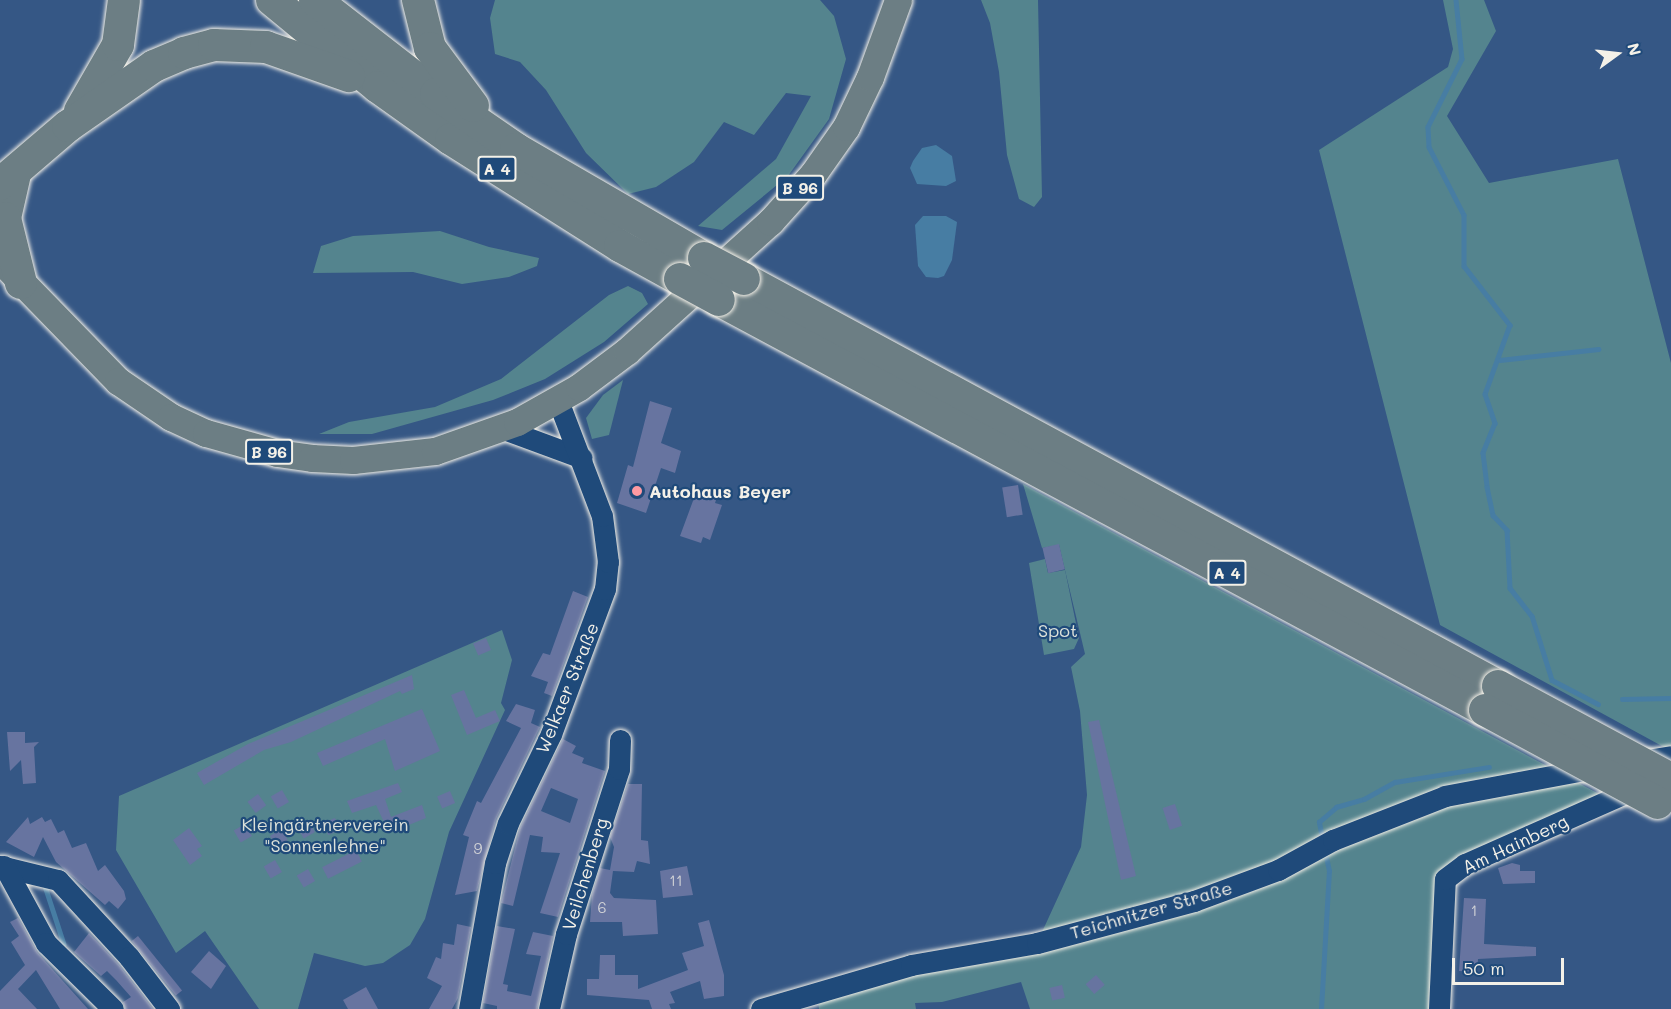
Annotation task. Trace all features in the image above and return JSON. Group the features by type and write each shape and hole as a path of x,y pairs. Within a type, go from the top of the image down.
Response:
{"highway":[{"path":"68,126 102,79 118,45 124,0"},
{"name":"A 4","path":"272,0 378,87 520,184 680,279 1114,513 1491,698"},
{"name":"A 4","path":"315,0 436,94 516,149 704,258 1106,477 1667,798"},
{"path":"418,0 424,33 440,66 516,149"},
{"path":"21,283 5,218 8,179 68,126 154,66 214,45 266,46 378,87"}],"main road":[{"name":"B 96","path":"0,258 21,283 118,381 146,402 206,433 240,445 312,458 393,458 435,451 501,428 558,401 627,351 770,222 813,174 846,127 870,77 898,0"}],"street":[{"name":"Welkaer Straße","path":"469,1009 495,864 508,823 551,734 605,589 608,562 602,516 582,458 558,401"},
{"path":"501,428 582,458"},
{"name":"Veilchenberg","path":"549,1009 566,934 619,769 620,740"},
{"name":"Teichnitzer Straße","path":"761,1009 911,965 1037,943 1194,901 1269,873 1346,835 1445,796 1671,756"},
{"name":"Am Hainberg","path":"1439,1009 1445,879 1464,864 1612,801 1671,770"},
{"path":"2,866 46,943 113,1009"},
{"path":"2,866 58,880 129,957 169,1009"}],"green space":[{"path":"495,0 820,0 834,16 846,59 829,119 788,176 722,230 698,226 776,159 811,96 786,93 754,135 724,122 694,162 656,187 628,194 586,153 546,90 520,62 495,54 490,18"},
{"path":"981,0 1038,0 1042,197 1034,207 1019,199 1007,155 999,72 990,23"},
{"path":"1443,0 1484,0 1496,31 1447,116 1489,183 1618,159 1671,363 1671,751 1440,625 1319,150 1448,67 1453,49"},
{"path":"440,231 489,247 539,258 537,266 509,277 462,284 413,272 313,273 321,246 353,236"},
{"path":"628,286 642,293 648,304 604,342 545,379 493,400 372,434 319,434 349,422 435,407 501,379 609,295"},
{"path":"623,380 609,435 592,439 586,418 603,395"},
{"path":"1023,484 1612,801 1446,879 1439,1009 1030,1009 1021,982 942,1002 915,1003 916,1009 819,1009 817,992 1037,943 1081,847 1087,795 1080,711 1071,667 1085,654 1059,545 1042,548"},
{"name":"Spot","path":"1045,559 1048,573 1065,570 1079,638 1074,649 1044,655 1029,563"},
{"name":"Kleingärtnerverein \"Sonnenlehne\"","path":"502,630 512,660 501,703 505,710 449,832 425,919 410,945 383,963 365,966 314,953 298,1009 259,1009 205,931 176,953 116,850 119,796"}],"water":[{"path":"936,145 952,156 956,181 946,186 917,184 910,168 913,161 922,148"},
{"path":"923,216 946,216 957,222 952,260 944,276 938,278 926,277 918,266 915,225"}],"building":[{"path":"650,401 672,408 661,443 681,451 675,473 661,468 646,513 617,503 628,465 633,467"},
{"path":"1018,485 1023,515 1007,517 1002,488"},
{"path":"697,490 717,497 715,503 722,505 710,540 703,537 701,543 680,536"},
{"name":"Spot","path":"1059,544 1065,569 1048,573 1042,548"},
{"path":"573,591 588,597 552,696 544,693 548,682 531,676 543,653 550,655"},
{"path":"486,638 491,650 478,655 473,643"},
{"path":"412,675 414,689 402,694 400,691 291,742 264,750 204,785 197,773 248,744"},
{"path":"464,690 476,718 495,710 500,721 467,735 451,695"},
{"path":"516,704 535,710 531,723 540,727 496,819 477,891 455,895 469,837 463,835 477,801 481,803 521,728 506,721"},
{"path":"422,709 440,751 395,771 385,739 323,766 317,753"},
{"path":"1099,720 1136,876 1121,880 1088,722"},
{"path":"7,732 25,732 25,743 39,742 34,747 36,783 23,784 21,760 10,771"},
{"path":"563,739 576,746 572,753 584,758 582,763 605,771 558,917 540,913 560,853 541,852 543,837 530,835 513,906 501,903 520,828","holes":["551,788 578,799 570,823 541,811"]},
{"path":"398,783 402,792 385,799 391,817 422,805 426,818 389,833 376,805 352,813 347,801"},
{"path":"628,784 642,784 641,840 648,841 650,864 637,861 634,872 613,871 610,893 614,898 656,900 658,934 623,936 622,922 590,922 592,895 600,868 610,870 614,847 610,837"},
{"path":"282,790 289,802 278,809 271,796"},
{"path":"450,791 455,803 442,808 437,796"},
{"path":"258,794 266,805 256,813 247,802"},
{"path":"1175,804 1182,826 1170,830 1163,808"},
{"path":"28,817 30,824 42,817 45,822 51,819 58,833 64,830 72,848 86,843 98,871 105,865 124,891 126,899 118,909 109,901 105,905 56,862 43,837 34,857 6,842"},
{"path":"335,818 340,830 328,835 323,823"},
{"path":"308,820 315,832 304,839 297,826"},
{"path":"245,824 252,836 241,843 234,830"},
{"path":"189,828 202,846 197,849 202,856 190,865 173,840"},
{"path":"281,829 288,840 277,847 270,836"},
{"path":"356,850 362,862 328,879 322,867"},
{"path":"275,860 282,872 271,879 264,866"},
{"path":"1512,863 1520,865 1520,871 1535,871 1535,883 1503,884 1498,868"},
{"path":"687,866 693,895 663,898 660,871"},
{"path":"308,869 315,881 304,888 297,876"},
{"path":"1464,898 1486,899 1484,944 1536,947 1536,956 1478,959 1477,972 1459,971"},
{"path":"18,918 37,952 88,1009 60,1009 36,970 18,989 37,1009 0,1009 0,991 25,965 11,942 19,936 10,922"},
{"path":"709,920 724,975 724,996 704,999 700,981 670,992 675,1003 669,1004 671,1009 652,1009 649,1000 587,995 587,979 599,979 600,955 615,955 615,975 638,975 638,989 688,970 682,953 704,946 698,923"},
{"path":"457,924 471,927 458,998 452,1009 429,1009 442,986 427,978 436,957 441,959 443,943 454,945"},
{"path":"497,926 515,929 503,984 508,985 507,991 531,996 541,956 526,954 533,932 553,936 537,1009 497,1009 497,1006 483,1003"},
{"path":"89,933 119,965 153,1009 125,1009 123,1002 131,997 116,980 107,971 101,976 74,952"},
{"path":"138,936 182,990 176,995 132,941"},
{"path":"209,951 226,966 211,989 191,972"},
{"path":"1096,975 1105,985 1094,994 1086,984"},
{"path":"1062,985 1065,998 1052,1001 1049,988"},
{"path":"366,987 378,1009 348,1009 343,1000"}],"waterway":[{"path":"1456,0 1462,59 1428,127 1429,147 1464,215 1464,266 1510,325 1485,394 1495,423 1483,453 1487,487 1493,515 1507,530 1510,588 1532,616 1552,680 1598,704"},
{"path":"1500,360 1598,349"},
{"path":"1622,699 1671,698"},
{"path":"1322,838 1319,822 1336,807 1364,799 1395,782 1489,767"},
{"path":"1321,1009 1329,871 1325,852"},
{"path":"45,886 64,944"}],"place":[{"name":"Autohaus Beyer","path":"637,491"}]}
